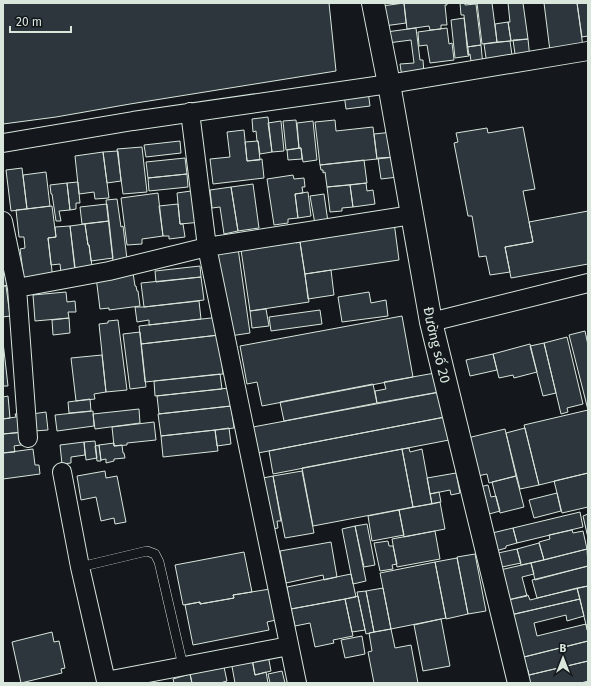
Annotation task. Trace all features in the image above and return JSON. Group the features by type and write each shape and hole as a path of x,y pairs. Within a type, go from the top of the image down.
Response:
{"street":[{"name":"Đường số 20","path":"373,3 389,84 431,322 519,683"},
{"path":"3,143 190,112 389,84 588,52"},
{"path":"190,112 207,248 297,683"},
{"path":"17,288 109,271 207,248 412,215"},
{"path":"3,221 17,288 28,438"},
{"path":"431,322 588,283"},
{"path":"62,472 102,682 289,646"}],"lane":[{"path":"80,567 147,551 155,554 159,562 183,666"}],"building":[{"path":"3,3 329,3 336,71 56,117 3,124"},
{"path":"404,3 406,23 384,26 382,6"},
{"path":"404,3 447,3 447,5 445,5 447,25 441,25 441,29 430,30 429,26 407,29"},
{"path":"460,3 465,3 465,5 476,4 481,45 467,47 464,15 461,15"},
{"path":"477,3 492,3 497,42 482,44"},
{"path":"508,3 523,3 528,39 511,41 508,22 510,22"},
{"path":"544,3 577,3 583,47 550,51"},
{"path":"577,3 588,3 588,36 582,37"},
{"path":"464,18 469,56 455,58 451,20"},
{"path":"508,22 511,41 497,42 495,24"},
{"path":"416,28 420,60 423,60 424,74 402,77 400,64 414,63 411,40 388,43 386,32"},
{"path":"447,28 449,44 452,43 454,60 430,63 427,45 419,46 418,32"},
{"path":"528,39 530,59 516,61 513,40"},
{"path":"510,41 513,62 487,65 484,44"},
{"path":"481,45 483,66 472,68 470,54 468,55 467,47"},
{"path":"368,91 370,106 346,109 344,94"},
{"path":"268,117 272,152 260,154 256,131 253,132 252,119"},
{"path":"296,120 299,148 286,150 283,121"},
{"path":"335,120 336,131 373,127 377,159 320,165 315,122"},
{"path":"281,121 284,151 272,152 268,123"},
{"path":"313,121 317,160 303,162 301,148 299,148 297,123"},
{"path":"523,127 535,189 523,191 533,242 505,247 510,272 490,275 486,256 479,257 472,216 468,216 454,143 458,142 456,133 487,128 488,133"},
{"path":"244,130 247,161 262,159 264,178 213,184 210,159 230,157 227,132"},
{"path":"393,132 395,157 377,159 374,134"},
{"path":"180,141 181,153 146,157 144,145"},
{"path":"258,141 260,160 247,161 245,142"},
{"path":"142,147 147,192 123,194 117,149"},
{"path":"301,148 302,159 288,160 287,150"},
{"path":"118,151 121,181 107,183 103,152"},
{"path":"103,152 109,198 95,199 94,192 79,194 75,156"},
{"path":"395,157 398,177 381,179 378,158"},
{"path":"185,158 187,174 148,178 146,162"},
{"path":"364,160 367,183 327,187 325,172 323,173 320,165"},
{"path":"22,168 27,209 11,211 6,170"},
{"path":"46,172 50,206 27,209 23,175"},
{"path":"187,174 188,187 149,191 148,178"},
{"path":"293,175 294,179 304,178 305,187 302,187 303,193 295,194 298,218 288,219 288,223 274,225 267,179"},
{"path":"78,182 80,203 76,203 76,209 70,210 67,183"},
{"path":"67,183 70,210 59,211 61,221 56,221 50,185"},
{"path":"366,183 367,191 373,190 375,204 353,207 350,185"},
{"path":"253,184 259,228 238,231 231,187"},
{"path":"350,185 353,207 342,208 342,211 330,212 327,187"},
{"path":"231,187 238,231 224,234 220,207 212,208 210,190"},
{"path":"198,190 202,222 180,224 177,193"},
{"path":"308,192 311,216 298,218 295,194"},
{"path":"158,193 163,236 142,239 142,244 127,245 121,198"},
{"path":"324,194 328,222 315,224 310,196"},
{"path":"117,199 121,227 123,226 127,259 113,261 106,200"},
{"path":"107,204 109,221 82,224 80,207"},
{"path":"178,204 180,224 183,224 185,237 169,239 169,236 163,236 159,206"},
{"path":"52,206 56,237 48,238 53,279 24,279 20,249 25,248 24,237 19,237 16,210"},
{"path":"588,211 588,264 511,278 505,247 533,242 529,222"},
{"path":"109,221 113,258 91,261 85,224"},
{"path":"394,222 399,260 305,274 299,236"},
{"path":"85,224 93,273 76,275 70,226"},
{"path":"70,226 75,271 61,273 60,264 51,265 48,238 56,237 55,227"},
{"path":"295,235 296,243 300,242 309,302 250,311 240,243"},
{"path":"238,248 250,333 230,336 217,251"},
{"path":"3,264 10,285 3,286"},
{"path":"200,266 201,277 156,282 155,271"},
{"path":"331,270 334,295 308,299 305,274"},
{"path":"133,273 140,306 109,310 109,308 100,309 96,277"},
{"path":"201,277 204,300 144,307 141,283"},
{"path":"3,286 6,286 10,316 3,317"},
{"path":"66,292 67,302 75,301 76,312 68,312 69,318 35,321 33,295"},
{"path":"369,292 371,303 386,300 388,316 342,322 338,297"},
{"path":"199,301 201,319 149,325 149,320 137,322 135,307"},
{"path":"266,309 269,326 252,328 250,311"},
{"path":"320,310 322,324 271,331 269,317"},
{"path":"402,316 413,377 262,406 257,382 247,384 240,346"},
{"path":"220,317 219,335 141,344 139,326"},
{"path":"69,318 70,333 53,335 52,320"},
{"path":"118,320 127,390 106,392 99,324"},
{"path":"585,331 588,345 588,410 569,335"},
{"path":"140,332 146,387 130,389 123,334"},
{"path":"219,335 223,374 145,382 141,344"},
{"path":"567,337 583,404 567,408 568,412 561,414 544,343"},
{"path":"3,342 8,386 3,386"},
{"path":"544,343 556,393 543,396 530,346"},
{"path":"530,344 537,372 514,378 513,375 499,378 493,354"},
{"path":"493,354 497,370 470,376 466,360"},
{"path":"102,355 106,392 94,394 95,399 76,401 71,358"},
{"path":"435,373 439,392 377,403 375,391 386,389 384,382"},
{"path":"220,374 222,389 155,396 154,381"},
{"path":"373,384 377,403 284,421 280,402"},
{"path":"229,388 231,406 159,414 157,396"},
{"path":"440,392 445,417 258,453 253,427"},
{"path":"8,396 10,418 3,419 3,397"},
{"path":"90,399 91,411 69,413 68,402"},
{"path":"231,406 234,428 161,436 158,414"},
{"path":"139,409 140,423 95,429 93,414"},
{"path":"588,410 588,473 539,485 524,425"},
{"path":"93,411 94,426 57,431 55,415"},
{"path":"46,412 48,430 34,431 32,414"},
{"path":"21,413 23,432 3,434 3,419 16,417 15,414"},
{"path":"445,417 449,440 273,474 269,451"},
{"path":"154,422 156,440 114,446 112,427"},
{"path":"229,428 231,444 217,446 215,430"},
{"path":"525,428 539,485 520,489 506,433"},
{"path":"505,429 516,476 489,483 487,474 473,477 463,439"},
{"path":"215,430 218,451 163,457 161,436"},
{"path":"25,432 27,444 14,446 15,452 3,453 3,434"},
{"path":"95,441 97,458 86,460 84,442"},
{"path":"84,442 85,455 71,457 71,463 62,464 60,445"},
{"path":"114,443 114,446 122,445 125,458 114,459 114,461 106,463 106,459 101,460 99,445"},
{"path":"99,445 101,461 97,461 95,446"},
{"path":"409,448 410,452 422,449 432,504 413,507 402,449"},
{"path":"33,449 35,465 39,465 40,474 3,479 3,453"},
{"path":"402,449 413,507 313,526 302,468"},
{"path":"105,471 106,478 117,476 126,522 115,524 114,518 101,521 96,497 81,500 77,476"},
{"path":"302,471 314,533 285,538 273,476"},
{"path":"456,473 460,493 451,495 450,490 430,494 427,478"},
{"path":"588,473 588,507 562,513 554,481"},
{"path":"273,476 281,521 277,521 278,528 272,529 263,478"},
{"path":"516,476 524,507 500,513 492,482"},
{"path":"488,485 491,497 496,496 500,511 482,516 475,488"},
{"path":"439,492 441,502 432,504 430,494"},
{"path":"557,493 561,511 534,518 529,500"},
{"path":"440,502 445,529 404,537 399,510"},
{"path":"399,510 404,535 372,541 368,516"},
{"path":"580,512 583,527 517,543 513,528"},
{"path":"588,514 588,538 583,516"},
{"path":"367,524 375,565 364,567 355,526"},
{"path":"355,526 366,581 353,584 342,529"},
{"path":"513,528 517,543 496,551 488,534"},
{"path":"572,530 573,533 583,531 587,549 544,560 539,542 550,539 549,535"},
{"path":"435,531 440,559 397,567 392,539"},
{"path":"388,541 389,546 393,546 397,564 392,565 393,569 380,571 374,543"},
{"path":"331,542 337,577 324,580 323,575 286,583 280,551"},
{"path":"539,543 544,560 521,565 517,549"},
{"path":"517,549 521,563 502,567 498,553"},
{"path":"587,549 588,566 535,580 531,563"},
{"path":"244,552 252,592 233,595 234,598 200,604 200,602 183,605 175,565"},
{"path":"475,554 486,611 468,614 457,557"},
{"path":"457,558 468,614 446,619 435,562"},
{"path":"435,562 446,618 391,629 380,573"},
{"path":"531,563 534,574 522,577 527,596 508,600 500,570"},
{"path":"588,566 588,586 537,598 532,580"},
{"path":"351,574 356,597 291,609 287,587"},
{"path":"588,586 588,633 577,588"},
{"path":"383,588 391,629 374,632 366,591"},
{"path":"577,588 580,599 511,615 508,600 528,595 530,600"},
{"path":"270,589 276,620 267,622 269,630 193,645 185,605 234,598 233,595"},
{"path":"366,591 374,632 366,634 357,592"},
{"path":"358,596 365,630 352,632 345,599"},
{"path":"345,599 353,636 333,640 334,643 315,647 310,623 295,626 291,609"},
{"path":"580,599 584,616 567,621 566,615 534,623 537,636 586,624 588,641 520,658 510,615"},
{"path":"441,619 450,666 423,671 414,625"},
{"path":"391,629 395,648 411,645 418,683 374,683 368,652 372,651 369,633"},
{"path":"52,632 54,642 59,641 65,668 61,669 62,673 21,683 12,642"},
{"path":"362,636 365,654 345,658 341,640"},
{"path":"588,641 588,661 529,675 528,670 524,671 520,658"},
{"path":"268,655 271,671 255,675 252,659"},
{"path":"252,659 255,675 266,672 268,683 235,683 231,661"},
{"path":"588,661 588,681 581,683 527,683 525,676"},
{"path":"224,667 227,681 220,683 192,683 190,674"},
{"path":"282,671 285,683 270,683 268,674"},
{"path":"190,674 192,683 174,683 173,679"}]}
